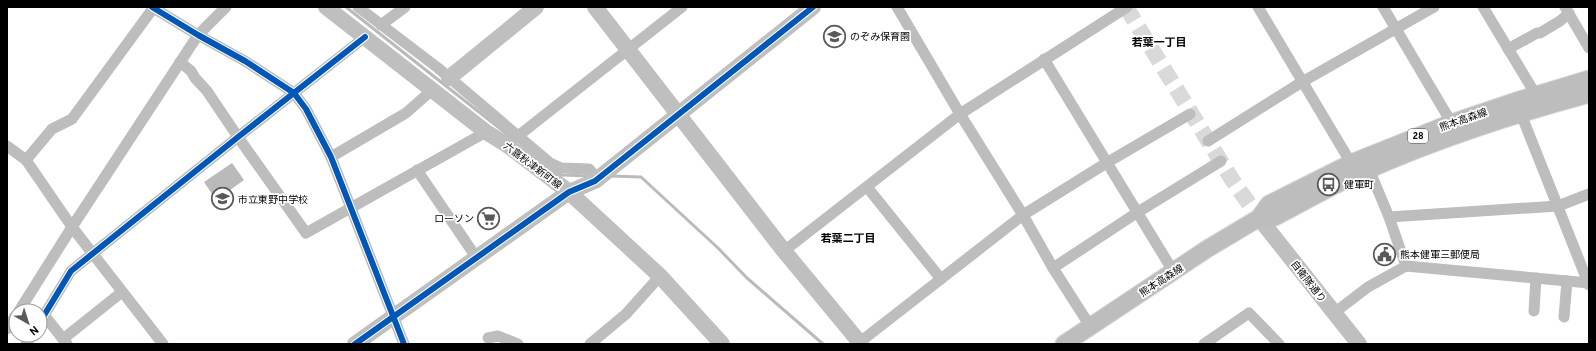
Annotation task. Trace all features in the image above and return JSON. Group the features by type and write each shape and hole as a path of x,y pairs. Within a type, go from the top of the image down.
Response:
{"main road":[{"name":"熊本高森線","path":"1518,107 1536,95 1589,79"},
{"name":"熊本高森線","path":"1260,218 1269,204 1351,163 1518,107 1589,94"},
{"name":"熊本高森線","path":"1064,344 1207,249 1260,218 1275,217 1369,169 1455,128"}],"street":[{"path":"26,160 52,129 72,119 153,7 198,35 245,61 294,93 306,109 331,157 404,344"},
{"path":"24,303 198,35 226,7"},
{"name":"六嘉秋津新町線","path":"326,7 366,37 440,85 486,132 507,145 569,192 660,276 722,344"},
{"path":"358,7 438,68 440,85"},
{"path":"381,25 405,7"},
{"path":"331,157 406,113 536,7"},
{"path":"595,7 784,251 861,343 940,279 1023,215 1108,162 1190,114"},
{"path":"518,136 682,7"},
{"path":"355,344 569,192 598,179 813,7"},
{"path":"897,7 960,114 1023,215 1053,268 1090,326"},
{"path":"784,251 960,114 1127,7"},
{"path":"1258,7 1351,163 1369,169 1389,217 1406,266"},
{"path":"1383,7 1455,128"},
{"path":"1208,141 1302,82 1434,7"},
{"path":"1482,7 1536,95"},
{"path":"1508,49 1560,21 1567,10 1589,48"},
{"path":"48,308 71,271 238,137 366,37"},
{"path":"1044,59 1108,162 1173,272"},
{"path":"180,62 191,71 195,78 207,91 306,233 486,132"},
{"path":"440,85 518,136 550,164 561,168 589,169 598,179"},
{"path":"1334,313 1368,287 1406,266 1589,284 1518,107"},
{"path":"7,146 26,160 72,227 163,344"},
{"path":"1053,268 1138,212 1221,161"},
{"path":"417,170 476,257"},
{"path":"867,187 940,279"},
{"path":"1389,217 1558,206 1589,194"},
{"name":"自衛隊通り","path":"1260,218 1359,344"},
{"path":"590,344 626,314 660,276"},
{"path":"1534,311 1536,278"},
{"path":"1564,317 1567,281"},
{"path":"48,324 65,342 122,292"},
{"path":"1204,344 1249,313 1279,344"},
{"path":"488,338 498,336 518,344"}],"shaded area":[{"path":"232,163 244,180 216,200 204,182"}],"waterway":[{"path":"346,7 517,142"},
{"path":"553,170 562,175 590,176"},
{"path":"610,176 641,177 718,248 747,278 823,344"}],"tunnel":[{"path":"1126,7 1231,178 1259,218"}],"tram line":[{"path":"1287,206 1397,154 1435,139 1511,112 1589,89"}],"cycle path":[{"path":"152,7 245,61 294,93 306,109 331,157 404,344"},
{"path":"355,344 569,192 595,181 813,7"},
{"path":"48,309 71,271 365,37"}],"place":[{"name":"のぞみ保育園","path":"835,36"},
{"name":"健軍町","path":"1329,184"},
{"name":"市立東野中学校","path":"223,199"},
{"name":"ローソン","path":"489,218"},
{"name":"熊本健軍三郵便局","path":"1385,254"}],"district":[{"name":"若葉一丁目","path":"1159,42"},
{"name":"若葉二丁目","path":"848,238"}]}
